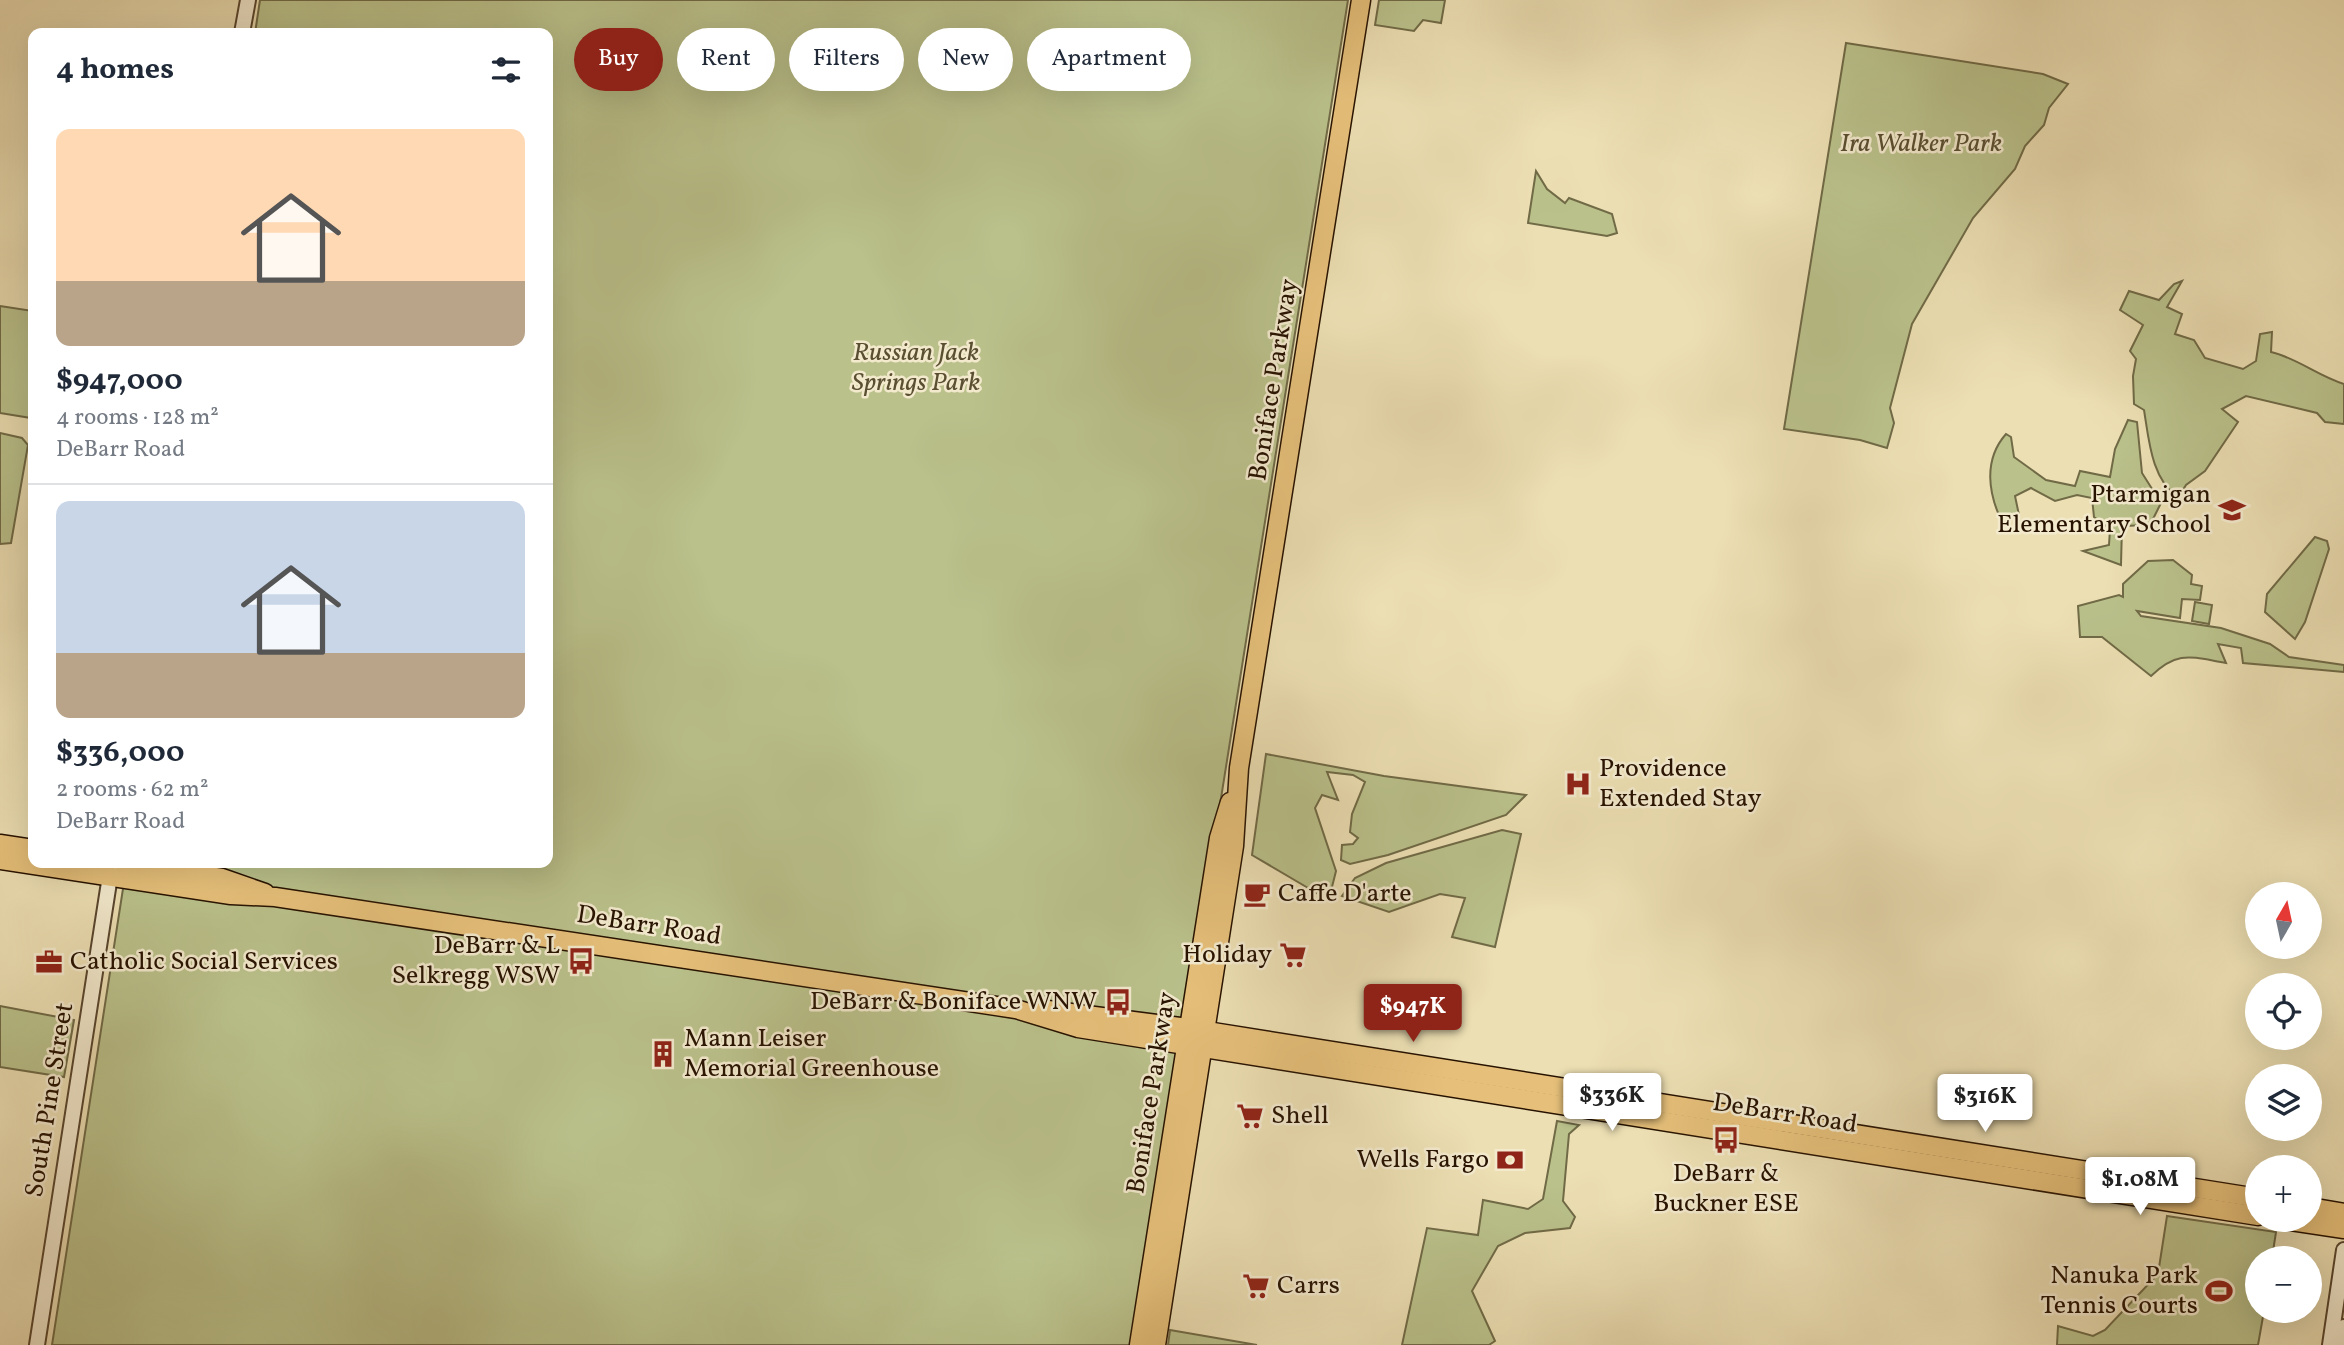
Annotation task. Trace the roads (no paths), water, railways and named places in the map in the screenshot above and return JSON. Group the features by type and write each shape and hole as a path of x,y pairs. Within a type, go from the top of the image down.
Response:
{"main road":[{"name":"Boniface Parkway","path":"1139,1345 1234,846 1239,768 1361,0"},
{"path":"0,844 28,848"},
{"name":"DeBarr Road","path":"0,860 28,863"},
{"name":"DeBarr Road","path":"89,868 111,870 243,897 275,897 1016,1009 1065,1011 1500,1095 2245,1214"},
{"name":"DeBarr Road","path":"153,868 237,882 275,897"},
{"name":"Boniface Parkway","path":"1156,1345 1196,1038"},
{"name":"DeBarr Road","path":"1196,1038 1605,1094 2245,1197"},
{"path":"1500,1095 1518,1089 1582,1101 1605,1094"},
{"path":"2322,1209 2344,1213"},
{"path":"2322,1226 2344,1229"}],"street":[{"path":"243,28 247,0"},
{"name":"South Pine Street","path":"37,1345 111,870"},
{"path":"2330,1345 2344,1250"},
{"path":"2341,1345 2344,1327"}],"place":[{"name":"Ptarmigan Elementary School","path":"2232,510"},
{"name":"Providence Extended Stay","path":"1578,784"},
{"name":"Caffe D'arte","path":"1257,894"},
{"name":"Holiday","path":"1293,955"},
{"name":"DeBarr & L Selkregg WSW","path":"581,961"},
{"name":"Catholic Social Services","path":"49,962"},
{"name":"DeBarr & Boniface WNW","path":"1118,1002"},
{"name":"Mann Leiser Memorial Greenhouse","path":"663,1054"},
{"name":"Shell","path":"1250,1116"},
{"name":"DeBarr & Buckner ESE","path":"1726,1140"},
{"name":"Wells Fargo","path":"1510,1160"},
{"name":"Carrs","path":"1256,1286"},
{"name":"Nanuka Park Tennis Courts","path":"2219,1291"}],"park label":[{"name":"Ira Walker Park","path":"1921,144"},
{"name":"Russian Jack Springs Park","path":"916,368"}]}
